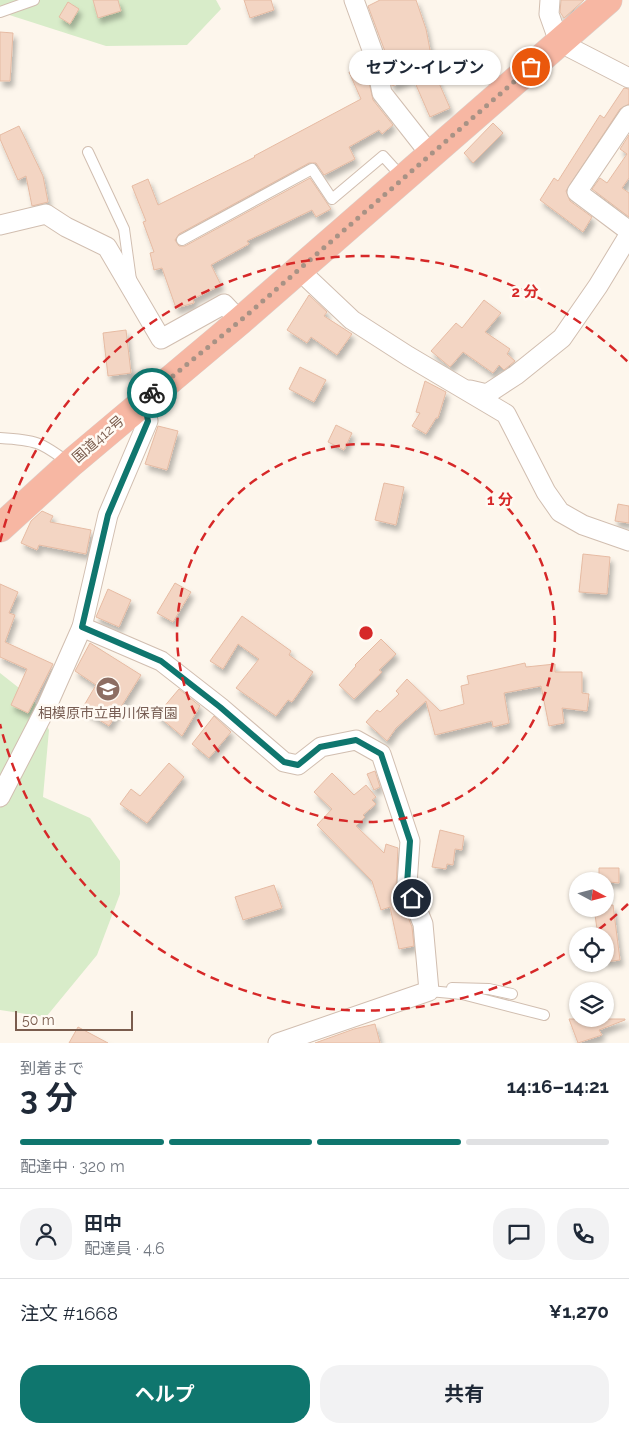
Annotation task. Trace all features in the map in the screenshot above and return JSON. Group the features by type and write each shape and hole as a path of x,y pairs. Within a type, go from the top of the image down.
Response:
{"highway":[{"name":"国道412号","path":"0,528 70,464 240,321 608,0"}],"street":[{"path":"354,0 375,58 382,93 430,154"},
{"path":"550,0 549,14 560,42 629,78"},
{"path":"629,115 577,192 629,231"},
{"path":"0,225 46,214 66,227 107,247 132,286 161,339 224,304 240,321"},
{"path":"464,388 487,394 516,376 562,338 598,286 629,236"},
{"path":"298,269 352,320 408,356 506,414 546,492 560,512 583,525 629,540"},
{"path":"0,797 47,706 82,627 108,515 148,421 144,400"},
{"path":"82,627 161,661 220,707 284,762 298,765 320,747 356,740 381,754 410,841 407,884 423,924 429,991 278,1043"}],"lane":[{"path":"0,12 34,0"},
{"path":"88,152 124,229 132,286"},
{"path":"182,240 312,169 332,199 383,156 403,178"},
{"path":"0,438 26,440 44,444 70,464"},
{"path":"429,991 461,987 489,989 512,994"},
{"path":"429,991 462,994 544,1015"}],"green space":[{"path":"0,0 216,0 221,9 187,45 106,46 0,12"},
{"path":"0,673 33,699 49,730 43,797 90,818 120,861 120,894 97,955 46,1017 0,1010"}],"building":[{"path":"93,0 118,0 121,11 98,18"},
{"path":"244,0 271,0 274,10 250,18"},
{"path":"380,0 416,0 426,29 431,55 427,56 450,108 430,117 413,78 392,86 386,54 368,6"},
{"path":"561,0 584,0 564,18 560,12"},
{"path":"68,2 79,9 70,24 59,17"},
{"path":"0,32 13,33 10,81 0,81"},
{"path":"365,65 373,100 393,125 382,134 379,130 349,147 355,159 324,175 316,163 309,163 179,234 175,240 179,246 185,246 310,178 331,209 316,217 312,210 247,241 249,244 211,265 221,285 193,299 194,303 176,308 162,268 154,270 150,253 154,252 143,222 146,221 132,186 148,179 158,205 255,157 361,99 349,72"},
{"path":"624,88 629,89 629,104 620,109 566,191 570,201 592,217 583,232 540,200 554,178 558,181 600,115 604,118"},
{"path":"493,123 503,133 473,163 464,153"},
{"path":"19,126 43,176 48,202 32,206 26,176 18,180 0,139 0,135"},
{"path":"629,135 629,178 622,188 629,193 629,217 592,189 600,178 607,183 627,154 620,149"},
{"path":"309,295 327,312 324,316 352,334 337,355 311,337 307,343 287,330"},
{"path":"484,300 501,313 485,332 510,349 507,354 515,361 504,370 499,365 493,373 463,352 450,367 431,351 456,323 462,328"},
{"path":"126,330 131,373 108,376 103,333"},
{"path":"300,367 326,380 314,402 289,389"},
{"path":"425,381 446,392 438,418 436,418 426,434 412,426 420,413 416,412"},
{"path":"336,425 352,433 344,450 328,442"},
{"path":"158,426 178,431 167,470 145,464"},
{"path":"384,483 404,487 396,525 375,520"},
{"path":"618,504 629,506 629,523 615,521"},
{"path":"42,511 53,516 50,522 91,530 86,554 39,545 37,550 21,543 31,521"},
{"path":"583,554 610,557 607,594 579,592"},
{"path":"175,583 191,592 173,622 157,613"},
{"path":"0,584 18,592 9,613 15,615 5,642 53,664 28,713 11,705 27,669 0,657"},
{"path":"108,589 131,600 119,627 96,617"},
{"path":"242,616 291,651 289,655 313,672 292,702 288,700 276,716 236,688 259,659 238,644 223,669 210,661"},
{"path":"381,639 396,654 379,670 382,672 354,699 339,685 355,665"},
{"path":"90,643 141,675 109,726 82,709 96,685 75,671"},
{"path":"525,663 526,667 555,664 555,672 582,672 582,693 589,694 587,711 562,708 564,723 549,726 541,686 504,693 509,723 493,727 492,721 435,735 426,701 396,728 387,741 366,722 377,710 380,712 399,694 396,691 407,679 440,711 464,704 461,686 469,684 467,676"},
{"path":"179,689 200,706 182,736 157,715"},
{"path":"214,716 231,732 209,758 192,744"},
{"path":"169,763 184,777 147,823 120,804 131,789 140,796"},
{"path":"375,771 380,787 374,790 367,774"},
{"path":"332,773 354,795 366,785 376,797 372,800 376,804 363,815 365,817 356,826 384,853 386,844 398,848 396,888 412,927 414,946 399,949 390,907 381,910 372,881 317,825 332,809 314,792"},
{"path":"440,830 464,836 462,850 455,849 453,865 447,864 446,869 432,867"},
{"path":"599,868 619,868 619,883 614,882 614,872 599,872"},
{"path":"274,885 282,908 243,920 235,897"},
{"path":"614,913 620,960 614,961 614,927 597,927 595,918 614,918"},
{"path":"614,1019 625,1020 614,1024"},
{"path":"375,1024 380,1043 315,1043 354,1029"},
{"path":"78,1027 108,1043 69,1043"},
{"path":"572,1027 607,1027 599,1030 602,1035 578,1043"}],"way so far":[{"path":"152,393 240,321 531,67"}],"place":[{"name":"セブン-イレブン","path":"531,67"},
{"name":"相模原市立串川保育園","path":"108,689"}],"route":[{"path":"152,393 144,400 148,421 108,515 82,627 161,661 220,707 284,762 298,765 320,747 356,740 381,754 410,841 407,884 412,898"}]}
